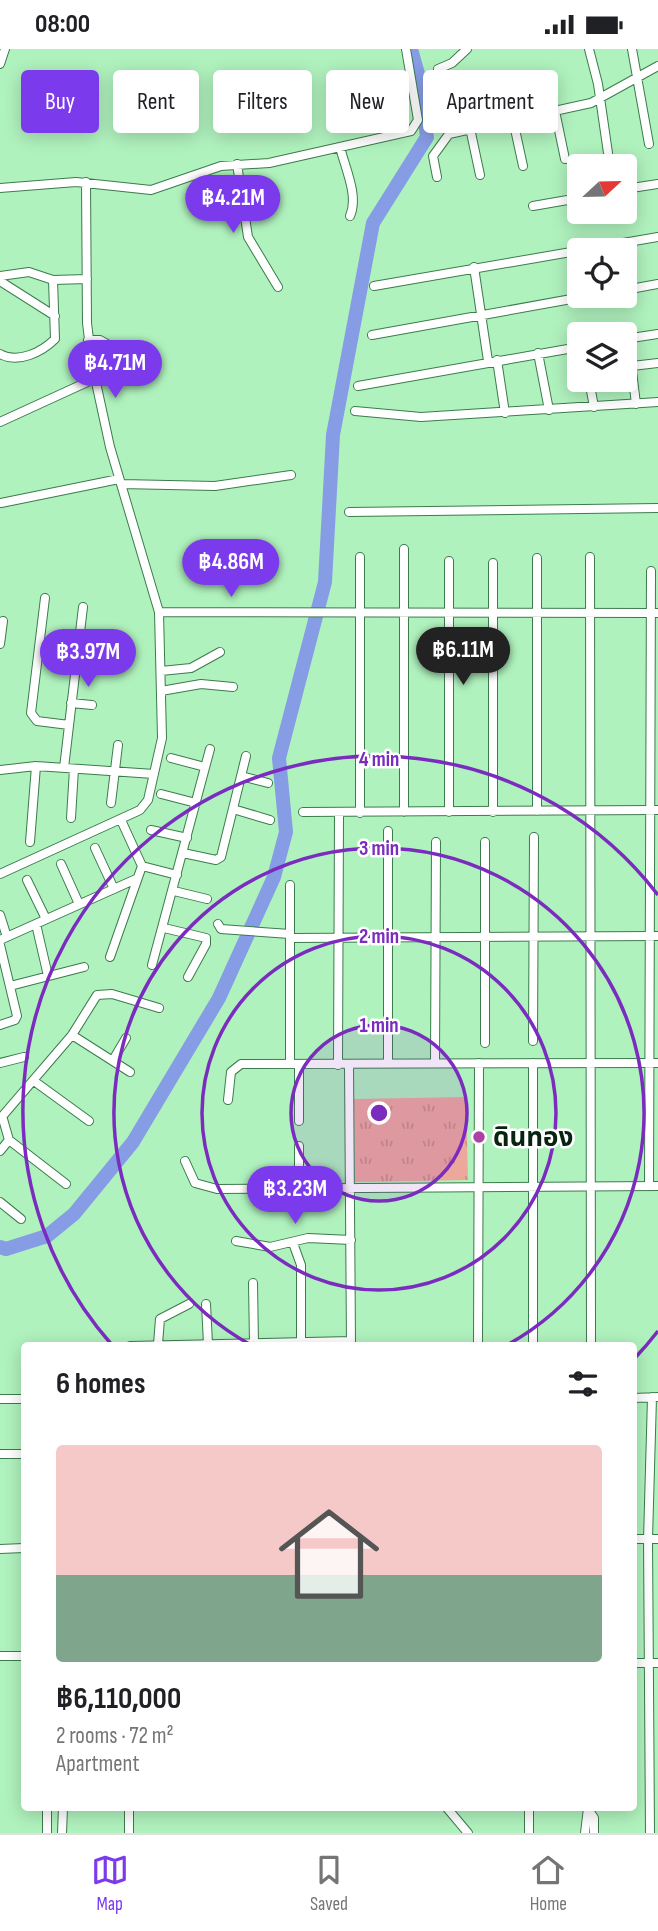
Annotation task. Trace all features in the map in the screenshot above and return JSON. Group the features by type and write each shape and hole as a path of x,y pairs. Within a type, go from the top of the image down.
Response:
{"street":[{"path":"0,64 5,49"},
{"path":"0,188 86,183 151,190 221,166 269,163 411,131 418,120 406,49"},
{"path":"438,69 452,63 467,49"},
{"path":"589,49 608,153"},
{"path":"632,49 639,76 649,144"},
{"path":"558,110 600,100 658,66"},
{"path":"558,125 565,159"},
{"path":"437,177 433,156 436,147 452,133"},
{"path":"471,133 480,175"},
{"path":"516,133 523,166"},
{"path":"340,147 353,195 354,208 350,216"},
{"path":"237,164 248,237 278,286"},
{"path":"0,874 121,820 145,806 162,738 159,613 120,481 89,340 86,183"},
{"path":"637,188 658,184"},
{"path":"533,206 567,200"},
{"path":"374,286 658,237"},
{"path":"474,267 480,314 505,413"},
{"path":"0,278 29,272 53,280 87,279"},
{"path":"0,278 55,316"},
{"path":"0,354 9,359 20,358 53,342 56,335 53,280"},
{"path":"637,288 658,284"},
{"path":"372,334 567,300"},
{"path":"637,337 658,334"},
{"path":"89,340 100,340 118,349 133,350"},
{"path":"358,386 567,349"},
{"path":"537,353 549,410"},
{"path":"637,365 658,363"},
{"path":"0,422 96,378"},
{"path":"591,392 594,407"},
{"path":"635,392 636,404"},
{"path":"355,411 421,417 658,402"},
{"path":"1,503 120,481 215,486 291,475"},
{"path":"349,512 658,508"},
{"path":"404,549 404,812"},
{"path":"360,557 360,813"},
{"path":"590,557 591,1342"},
{"path":"537,558 537,811"},
{"path":"449,561 449,812"},
{"path":"493,563 493,812"},
{"path":"185,1161 195,1183 205,1187 350,1189 654,1186 654,613 651,571"},
{"path":"45,598 31,713 37,721 69,725"},
{"path":"64,768 83,607"},
{"path":"159,613 654,613"},
{"path":"0,644 3,621"},
{"path":"160,671 198,665 219,653"},
{"path":"77,661 99,664"},
{"path":"198,665 201,684"},
{"path":"161,691 201,684 233,687"},
{"path":"71,703 92,705"},
{"path":"111,803 118,745"},
{"path":"152,965 174,891 210,748"},
{"path":"183,853 219,859 246,756"},
{"path":"172,758 205,767"},
{"path":"0,770 36,766 154,774"},
{"path":"30,842 36,766"},
{"path":"71,818 74,769"},
{"path":"241,775 268,782"},
{"path":"161,794 196,803"},
{"path":"233,810 270,820"},
{"path":"303,812 654,810"},
{"path":"338,1065 339,813"},
{"path":"110,957 142,866 121,820"},
{"path":"151,830 187,838"},
{"path":"387,1063 388,831"},
{"path":"533,1041 534,837"},
{"path":"435,1063 436,842"},
{"path":"485,842 485,1043"},
{"path":"95,848 114,889"},
{"path":"61,864 79,904"},
{"path":"142,866 177,875"},
{"path":"2,940 136,879"},
{"path":"27,880 46,919"},
{"path":"290,885 299,1121"},
{"path":"174,891 207,899"},
{"path":"0,915 17,1019 0,1025"},
{"path":"36,924 48,976"},
{"path":"218,924 221,929 236,932 338,938 655,936"},
{"path":"164,928 206,938 206,944 188,977"},
{"path":"10,986 83,967"},
{"path":"66,1184 9,1140 1,1119 72,1035 101,993 159,1008"},
{"path":"72,1035 130,1072"},
{"path":"113,1061 127,1038"},
{"path":"0,1063 24,1057"},
{"path":"478,1342 479,1063"},
{"path":"533,1063 533,1342"},
{"path":"228,1100 231,1072 238,1064 654,1063"},
{"path":"349,1065 351,1342"},
{"path":"34,1081 89,1121"},
{"path":"0,1151 9,1140"},
{"path":"299,1146 299,1189"},
{"path":"0,1202 21,1219"},
{"path":"236,1241 270,1247 308,1238 351,1240"},
{"path":"293,1243 301,1265 301,1342"},
{"path":"253,1283 254,1342"},
{"path":"158,1342 160,1319 190,1304"},
{"path":"206,1304 208,1342"},
{"path":"637,1398 655,1397 648,1539 650,1833"},
{"path":"0,1399 21,1399"},
{"path":"0,1454 21,1454"},
{"path":"637,1539 658,1539"},
{"path":"0,1549 21,1548"},
{"path":"0,1656 21,1655"},
{"path":"637,1663 658,1663"},
{"path":"47,1811 47,1833"},
{"path":"62,1811 62,1833"},
{"path":"129,1811 129,1833"},
{"path":"450,1811 468,1833"},
{"path":"528,1833 529,1811"},
{"path":"584,1833 588,1811"},
{"path":"590,1811 594,1818 594,1833"}],"green space":[{"path":"466,1097 468,1180 355,1182 354,1099"}],"waterway":[{"path":"0,1247 6,1249 47,1236 74,1214 133,1142 219,998 274,877 286,832 279,758 325,582 333,435 373,223 427,137 420,81 411,49"}],"place":[{"name":"ดินทอง","path":"479,1137"}]}
